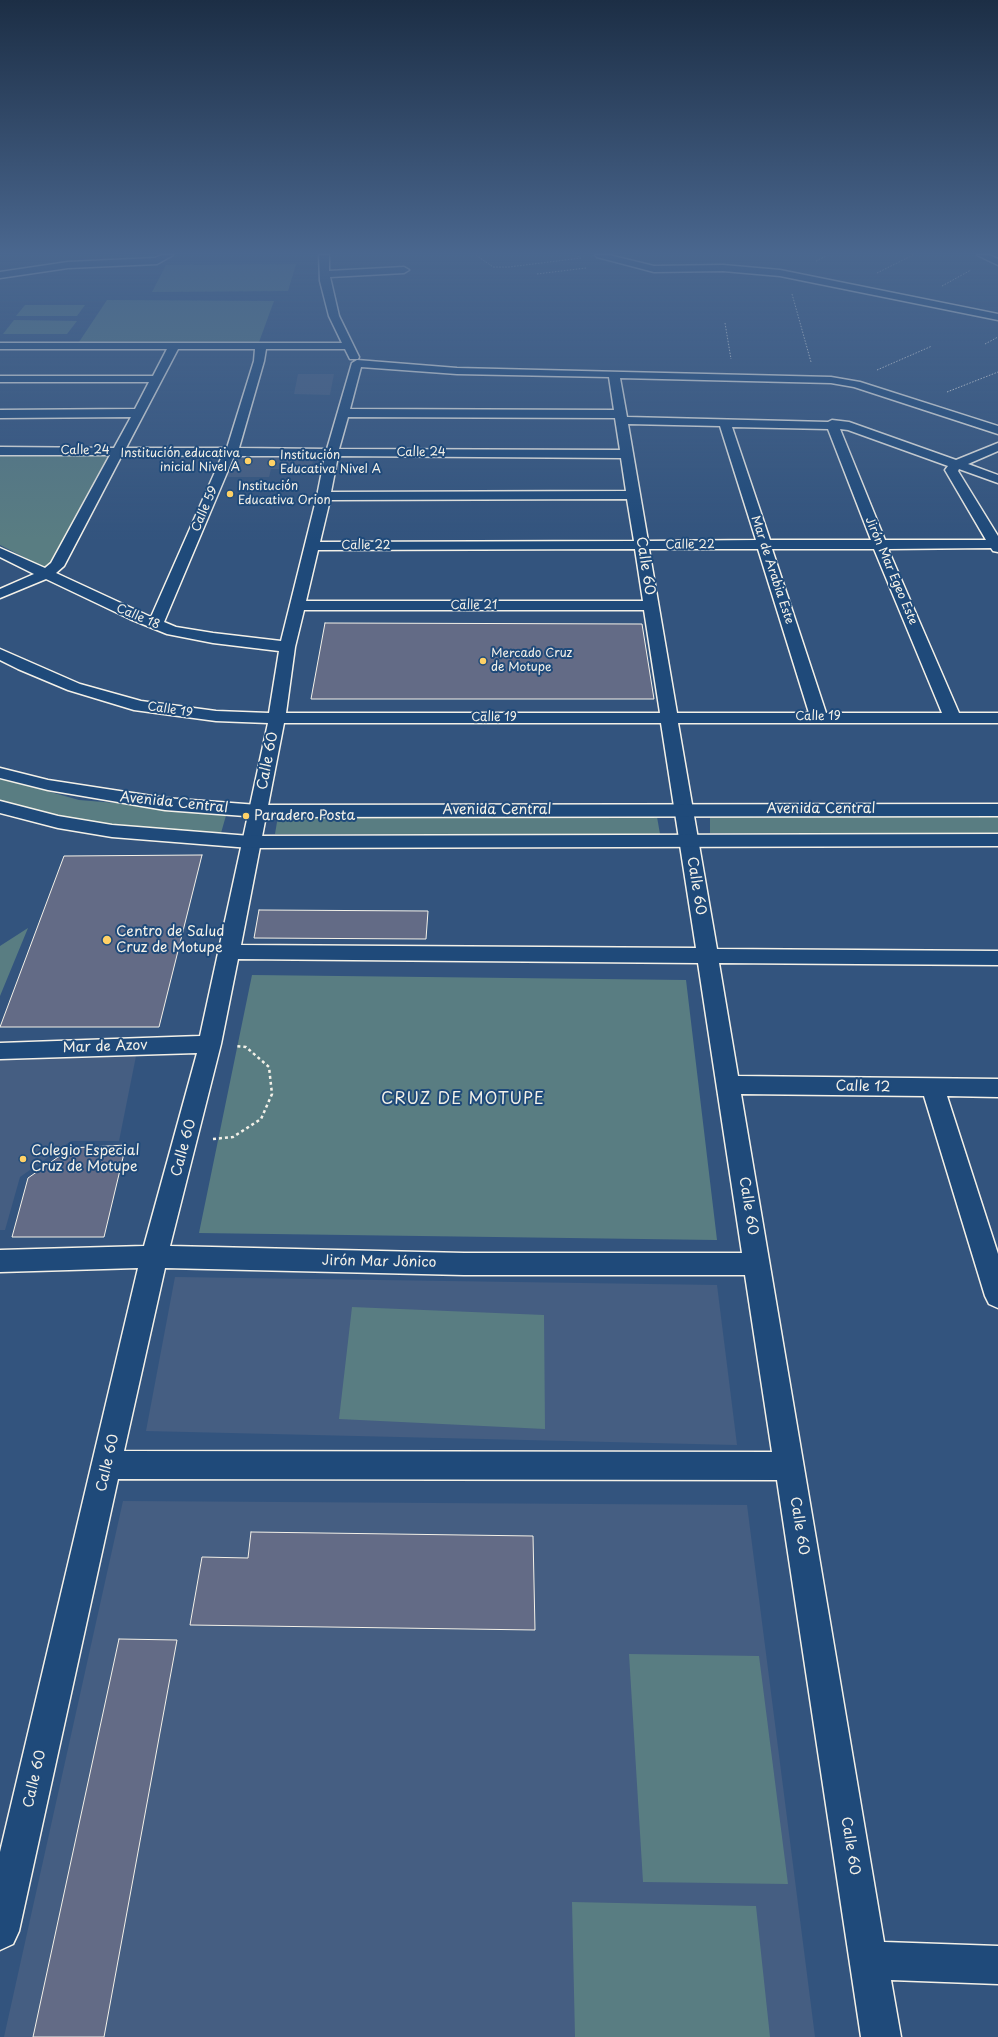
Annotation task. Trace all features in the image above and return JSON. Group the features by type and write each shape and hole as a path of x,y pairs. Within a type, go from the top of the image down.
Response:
{"street":[{"path":"0,594 44,575 57,566 172,350"},
{"name":"Calle 59","path":"156,624 229,454 233,449 261,350"},
{"path":"351,350 357,363 457,371 816,379 847,383 998,430"},
{"name":"Calle 60","path":"0,1931 154,1257 186,1141 210,1044 250,842 258,811 276,718 287,647 324,496 332,453 357,363"},
{"name":"Calle 60","path":"614,375 881,2037"},
{"path":"0,378 158,378"},
{"path":"343,412 621,417 725,422 832,424 849,426 998,479"},
{"path":"0,414 139,413"},
{"name":"Mar de Arabia Este","path":"725,422 819,717"},
{"name":"Jirón Mar Egeo Este","path":"832,424 879,543 953,718"},
{"path":"997,546 951,470 957,464 998,447"},
{"name":"Calle 24","path":"0,452 119,451 229,454 626,454"},
{"path":"324,496 633,495"},
{"name":"Calle 22","path":"312,546 641,546 879,543 997,546"},
{"name":"Calle 18","path":"0,552 44,575 172,630 213,638 287,647"},
{"name":"Calle 21","path":"297,606 651,605"},
{"name":"Calle 19","path":"0,654 74,687 140,706 216,716 276,718 998,718"},
{"name":"Avenida Central","path":"0,773 48,785 165,804 258,811 684,809 998,810"},
{"path":"0,807 58,822 112,831 250,842 998,840"},
{"path":"228,952 998,958"},
{"name":"Mar de Azov","path":"0,1051 210,1044"},
{"name":"Calle 12","path":"728,1085 998,1088"},
{"path":"933,1088 998,1296"},
{"name":"Jirón Mar Jónico","path":"0,1261 154,1257 464,1264 758,1264"},
{"path":"107,1465 789,1466"},
{"path":"868,1960 998,1965"}],"path":[{"path":"730,350 734,377"},
{"path":"809,350 816,379"},
{"path":"847,383 923,350"},
{"path":"917,404 998,372"},
{"path":"186,1141 234,1137 261,1119 272,1094 269,1067 246,1047 210,1044"}],"shaded area":[{"path":"298,374 334,374 330,395 294,394"},
{"name":"Institución Educativa Nivel A","path":"234,457 314,457 311,469 271,469 269,477 227,477"},
{"name":"Colegio Especial Cruz de Motupe","path":"0,1056 136,1056 119,1141 71,1141 20,1177 5,1230 0,1230"},
{"path":"175,1277 717,1285 737,1445 146,1431"},
{"path":"123,1501 747,1505 815,2037 4,2037"}],"green space":[{"path":"0,456 112,456 51,566 45,568 0,545"},
{"path":"0,778 79,800 227,812 221,833 112,826 56,817 0,801"},
{"path":"278,816 657,817 660,834 275,834"},
{"path":"710,816 998,817 998,834 710,833"},
{"path":"28,928 0,996 0,946"},
{"path":"252,975 686,980 717,1240 199,1233"},
{"path":"352,1307 544,1315 545,1429 339,1419"},
{"path":"629,1654 759,1656 788,1884 643,1882"},
{"path":"572,1902 756,1906 770,2037 575,2037"}],"building":[{"name":"Mercado Cruz de Motupe","path":"325,623 642,624 654,699 311,699"},
{"name":"Centro de Salud Cruz de Motupe","path":"202,855 159,1027 0,1027 64,856"},
{"path":"259,910 428,911 426,939 254,938"},
{"path":"126,1145 104,1237 12,1237 28,1178 71,1148"},
{"path":"251,1532 533,1536 535,1630 190,1625 202,1557 248,1558"},
{"path":"119,1639 177,1640 104,2037 33,2037"}],"place":[{"name":"Institución educativa inicial Nivel A","path":"248,461"},
{"name":"Institución Educativa Nivel A","path":"272,463"},
{"name":"Institución Educativa Orion","path":"230,494"},
{"name":"Mercado Cruz de Motupe","path":"483,661"},
{"name":"Paradero Posta","path":"246,816"},
{"name":"Centro de Salud Cruz de Motupe","path":"107,940"},
{"name":"Colegio Especial Cruz de Motupe","path":"23,1159"}],"district":[{"name":"CRUZ DE MOTUPE","path":"463,1100"}]}
